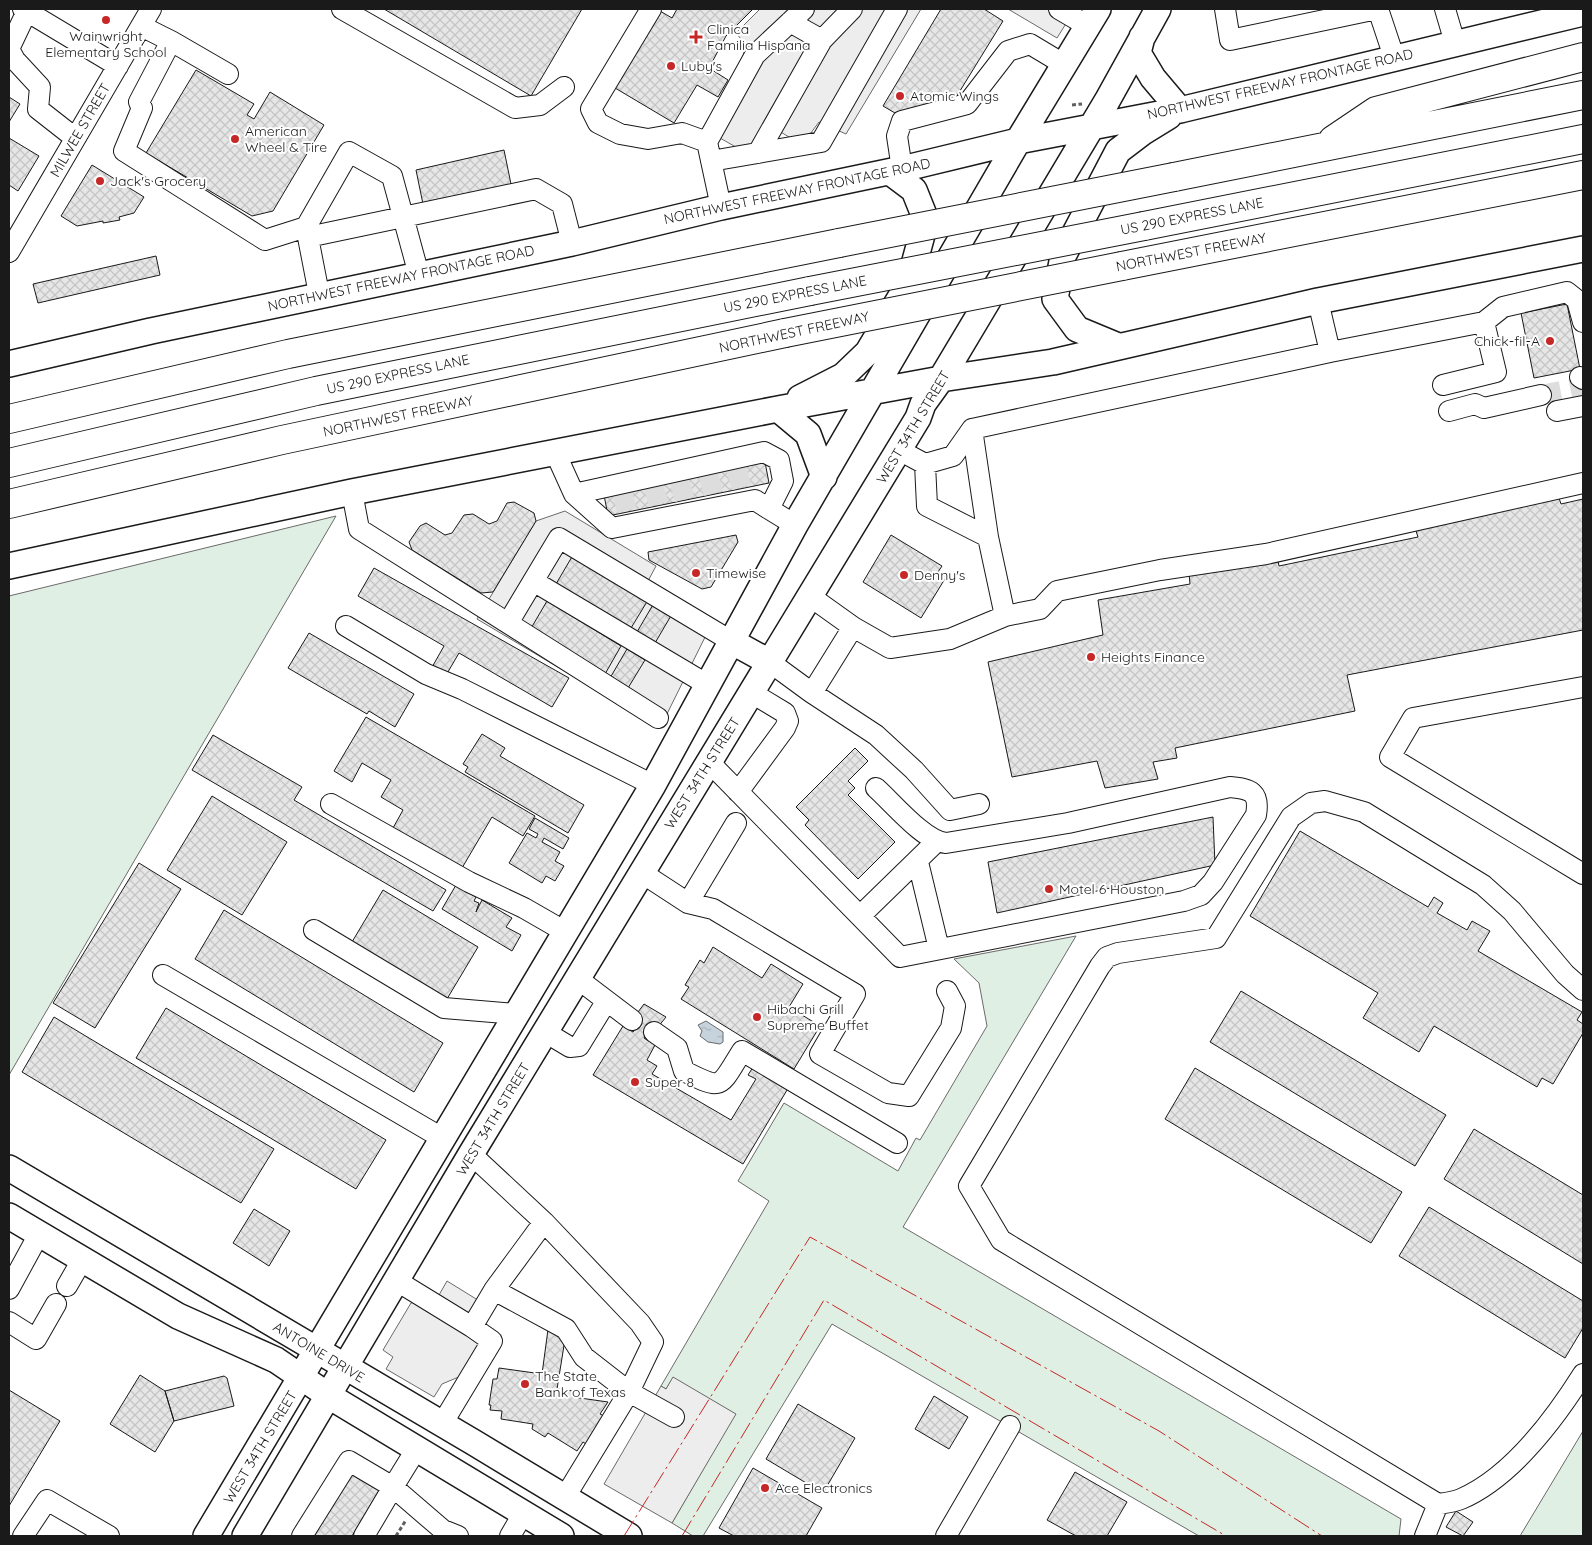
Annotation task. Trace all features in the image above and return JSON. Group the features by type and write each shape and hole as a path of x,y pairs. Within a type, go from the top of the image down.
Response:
{"highway":[{"path":"1324,147 1376,111 1583,56"},
{"path":"9,419 288,354 1583,95"},
{"name":"US 290 EXPRESS LANE","path":"9,462 316,391 810,291 1583,139"},
{"name":"NORTHWEST FREEWAY","path":"9,504 282,440 785,333 1579,178"}],"main road":[{"name":"WEST 34TH STREET","path":"245,1536 471,1154 899,450 924,404 941,379 1092,125 1158,9"},
{"name":"NORTHWEST FREEWAY FRONTAGE ROAD","path":"9,364 319,294 572,243 721,207 896,170 1018,141 1092,125 1180,110 1583,13"},
{"name":"WEST 34TH STREET","path":"206,1536 564,931 653,785 795,526 1018,141 1093,17"},
{"path":"1118,346 1077,328 1055,300 1063,256 1118,151 1143,132 1180,110 1153,78 1138,53 1142,37"},
{"path":"778,409 843,376 868,352 909,283 926,220 914,190 896,170"},
{"path":"9,566 352,492 555,452 941,379 1053,362 1318,301 1583,249"},
{"path":"778,409 799,424 808,434 824,477"},
{"path":"731,641 771,663"},
{"path":"515,1014 545,1032"},
{"name":"ANTOINE DRIVE","path":"9,1168 629,1536"},
{"path":"39,1234 61,1199"},
{"name":"ANTOINE DRIVE","path":"9,1216 178,1316 276,1360 329,1396 554,1532"},
{"path":"554,1532 565,1498"}],"street":[{"name":"MILWEE STREET","path":"9,252 151,9"},
{"path":"342,9 515,108 540,105 564,86"},
{"path":"651,9 591,109 598,123 620,134 648,139 682,133 709,151 758,153 821,142 897,9"},
{"path":"758,153 822,40 852,9"},
{"path":"1225,9 1230,40 1312,16 1378,9 1394,57"},
{"path":"1445,9 1455,43"},
{"path":"75,138 38,109 40,87 15,60 9,49 25,10 118,66"},
{"path":"1062,10 1093,17"},
{"path":"721,207 709,151 756,55 797,15 822,40"},
{"path":"141,26 228,74"},
{"path":"171,41 139,102 142,108 124,151 265,240 405,218 536,190 562,204 572,243"},
{"path":"896,170 897,136 902,121 967,104 1008,51 1030,44 1065,65"},
{"path":"319,294 307,232 349,152 392,176 419,275"},
{"path":"899,450 926,464 953,456 972,429 1330,352 1484,322 1503,307 1567,292 1577,300 1583,322"},
{"path":"1318,301 1330,352"},
{"path":"1443,385 1496,372 1484,322"},
{"path":"1557,411 1582,387"},
{"path":"1449,410 1474,404 1484,408 1541,390"},
{"path":"972,429 988,537 1005,616"},
{"path":"555,452 574,494 612,528 629,517 743,495 755,500 795,526"},
{"path":"574,494 621,488 735,464 764,452 779,460 783,481 769,509"},
{"path":"926,464 926,506 988,537"},
{"path":"811,597 853,627 890,648 950,639 1005,616 1040,609 1058,591 1160,570 1266,554 1583,483"},
{"path":"352,492 359,529 658,718"},
{"path":"508,623 559,538 731,641"},
{"path":"533,581 708,685"},
{"path":"346,626 426,674 462,689 653,785"},
{"path":"812,692 853,627"},
{"path":"771,663 876,735 914,770 950,810 980,804"},
{"path":"1583,687 1413,718 1390,757 1583,874"},
{"path":"738,792 785,728 788,721 785,713 752,693"},
{"path":"709,762 861,915 900,957 1184,901 1201,895 1213,882 1256,815 1258,802 1253,793 1246,789 1230,787 1068,823 959,841 937,841 926,834 876,788"},
{"path":"1583,990 1565,974 1512,911 1483,885 1364,812 1325,801 1312,803 1291,817 1216,938 1118,953 1107,957 969,1186 1002,1240 1438,1504 1460,1499 1513,1464 1563,1406 1583,1374"},
{"path":"331,804 469,882 524,908 564,931"},
{"path":"956,809 959,841"},
{"path":"688,902 736,823"},
{"path":"861,915 918,862 937,841"},
{"path":"918,862 939,949"},
{"path":"642,873 688,902 713,909 855,994 820,1054 888,1093 909,1096 951,1028 955,1006 946,991"},
{"path":"314,930 444,1008 515,1014"},
{"path":"163,975 442,1138"},
{"path":"578,979 632,1020"},
{"path":"545,1032 570,1047 579,1046 606,1002"},
{"path":"654,1032 677,1048 684,1071 710,1084 717,1084 727,1076 742,1051 898,1144"},
{"path":"471,1154 544,1222 640,1323 653,1342 629,1392 565,1498"},
{"path":"472,1327 494,1290 544,1222"},
{"path":"9,1289 39,1234"},
{"path":"67,1286 82,1260"},
{"path":"397,1281 492,1341 442,1424"},
{"path":"494,1290 566,1329 584,1357 629,1392 674,1417"},
{"path":"9,1322 36,1339 56,1304"},
{"path":"946,1536 1010,1426"},
{"path":"364,1536 417,1448"},
{"path":"302,1536 349,1461 393,1488 443,1530 458,1536"},
{"path":"23,1536 47,1500 109,1536"},
{"path":"1425,1536 1438,1504"},
{"path":"510,1536 523,1514"}],"path":[{"path":"396,1536 407,1518"}],"green space":[{"path":"336,516 9,1075 9,596"},
{"path":"1076,936 903,1227 1401,1519 1399,1536 1199,1536 832,1324 703,1536 693,1536 672,1523 735,1414 673,1378 666,1389 661,1386 769,1201 738,1181 784,1103 898,1171 916,1138 920,1140 987,1026 979,983 954,959"},
{"path":"1583,1431 1583,1536 1520,1536"}],"shaded area":[{"path":"760,9 921,9 846,134 819,122 802,145 766,123 748,154 720,138 746,45 736,33"},
{"path":"1008,9 1054,9 1067,22 1057,38"},
{"path":"565,511 656,566 648,581 714,619 660,728 477,619 536,521"},
{"path":"447,1281 481,1302 481,1343 461,1376 442,1384 434,1397 386,1369 393,1357 383,1350 411,1303 439,1295"},
{"path":"673,1377 736,1414 672,1523 604,1484 661,1386 666,1389"}],"water":[{"path":"706,1021 723,1032 723,1042 720,1044 708,1042 700,1036 702,1031 698,1025"}],"building":[{"path":"384,9 582,9 531,96"},
{"path":"677,9 753,9 726,36 709,68 728,80 718,97 697,85 674,123 610,85 660,11 672,18"},
{"path":"941,9 984,9 1003,21 955,99 895,113 883,106"},
{"name":"American Wheel & Tire","path":"196,70 254,104 247,115 254,119 270,92 324,125 273,211 252,216 146,153"},
{"path":"9,97 20,104 9,122"},
{"path":"9,138 39,156 18,191 9,185"},
{"path":"504,150 512,189 424,209 416,170"},
{"name":"Jack's Grocery","path":"92,165 144,197 134,213 119,217 120,220 77,226 61,216"},
{"path":"156,256 160,275 38,303 33,284"},
{"name":"Chick-fil-A","path":"1567,304 1580,369 1534,378 1521,313"},
{"path":"765,462 769,483 608,516 604,495"},
{"path":"1559,498 1561,504 1583,499 1583,630 1347,675 1355,711 1175,748 1177,758 1153,762 1158,779 1105,788 1097,761 1012,777 988,662 1103,635 1098,600 1190,584 1189,573 1277,556 1279,566 1418,537 1415,528"},
{"path":"514,502 534,513 536,521 493,592 481,593 412,550 409,542 420,526 426,523 445,535 452,533 464,515 473,514 489,524 497,521 507,503"},
{"name":"Timewise","path":"736,535 738,542 711,587 702,589 649,560 648,552"},
{"name":"Denny's","path":"891,535 942,566 938,572 946,577 921,618 863,582"},
{"path":"573,555 648,600 631,628 556,584"},
{"path":"374,568 569,678 552,707 459,653 445,677 431,669 444,646 358,596"},
{"path":"547,601 621,646 605,674 530,630"},
{"path":"654,603 672,614 655,643 637,632"},
{"path":"309,633 414,694 395,727 369,711 367,714 288,668"},
{"path":"627,649 645,660 628,688 610,678"},
{"path":"366,717 535,816 523,836 492,817 462,868 393,828 403,810 381,797 391,780 362,763 352,782 334,771"},
{"path":"482,734 505,748 500,756 584,805 568,833 465,772 468,767 463,764"},
{"path":"213,735 302,787 294,800 446,890 433,911 192,770"},
{"path":"855,748 868,761 848,781 855,788 848,795 895,842 858,879 805,825 809,820 796,807"},
{"path":"212,796 287,842 242,915 167,870"},
{"name":"Motel 6 Houston","path":"1213,817 1215,865 997,913 988,862"},
{"path":"535,818 569,838 563,849 544,838 542,842 560,852 555,861 564,866 555,881 546,876 542,883 509,863 527,833 536,838 538,834 529,829"},
{"path":"1300,831 1428,907 1434,897 1443,903 1437,913 1467,930 1472,921 1490,931 1478,951 1582,1012 1577,1020 1583,1024 1583,1033 1553,1084 1542,1078 1537,1087 1434,1026 1419,1052 1363,1018 1378,993 1250,916"},
{"path":"139,863 181,889 95,1028 53,1003"},
{"path":"456,885 476,897 474,901 479,903 476,912 482,900 512,918 506,927 521,935 512,951 442,909"},
{"path":"383,890 478,947 444,1004 349,947"},
{"path":"224,910 443,1043 414,1092 195,959"},
{"name":"Hibachi Grill Supreme Buffet","path":"713,947 762,978 771,964 803,984 789,1007 820,1026 794,1069 681,999 689,987 685,985 700,960 704,963"},
{"path":"1241,991 1446,1115 1415,1166 1210,1042"},
{"name":"Super 8","path":"644,1004 666,1017 654,1032 647,1034 644,1038 655,1045 647,1060 657,1066 652,1074 731,1120 756,1079 748,1075 755,1064 790,1085 743,1164 593,1075 623,1026 633,1032 636,1028 632,1020"},
{"path":"166,1008 386,1140 356,1189 136,1058"},
{"path":"54,1017 274,1149 241,1203 22,1072"},
{"path":"1195,1068 1402,1192 1371,1243 1165,1119"},
{"path":"1474,1129 1583,1195 1583,1264 1444,1179"},
{"path":"1429,1207 1583,1301 1583,1328 1565,1358 1399,1256"},
{"path":"254,1209 290,1231 269,1266 233,1243"},
{"name":"The State Bank of Texas","path":"549,1322 566,1333 557,1389 574,1391 573,1397 608,1402 600,1414 604,1416 586,1444 583,1442 577,1451 548,1433 545,1437 532,1429 533,1424 501,1419 502,1411 490,1410 493,1379 497,1379 499,1368 542,1374"},
{"path":"140,1375 165,1391 174,1421 155,1452 110,1424"},
{"path":"224,1376 227,1378 234,1406 174,1421 165,1391"},
{"path":"9,1390 60,1421 9,1506"},
{"path":"934,1396 968,1417 949,1449 915,1429"},
{"path":"798,1404 855,1438 823,1493 766,1459"},
{"name":"Ace Electronics","path":"753,1468 822,1508 806,1536 734,1536 719,1528"},
{"path":"1075,1472 1127,1502 1107,1536 1076,1536 1047,1520"},
{"path":"352,1473 380,1489 352,1536 314,1536"},
{"path":"1456,1511 1473,1522 1463,1536 1446,1527"}],"tunnel":[{"path":"1541,395 1582,387"},
{"path":"736,468 742,488"},
{"path":"708,474 714,494"},
{"path":"679,480 685,500"},
{"path":"653,485 659,505"},
{"path":"622,491 627,511"}],"power":[{"path":"624,1536 810,1237 1159,1431 1322,1536"},
{"path":"682,1536 824,1300 1226,1536"}],"place":[{"name":"Wainwright Elementary School","path":"106,20"},
{"name":"Clinica Familia Hispana","path":"696,37"},
{"name":"Luby's","path":"671,66"},
{"name":"Atomic Wings","path":"900,96"},
{"name":"American Wheel & Tire","path":"235,139"},
{"name":"Jack's Grocery","path":"100,181"},
{"name":"Chick-fil-A","path":"1550,341"},
{"name":"Timewise","path":"696,573"},
{"name":"Denny's","path":"904,575"},
{"name":"Heights Finance","path":"1091,657"},
{"name":"Motel 6 Houston","path":"1049,889"},
{"name":"Hibachi Grill Supreme Buffet","path":"757,1017"},
{"name":"Super 8","path":"635,1082"},
{"name":"The State Bank of Texas","path":"525,1384"},
{"name":"Ace Electronics","path":"765,1488"}]}
